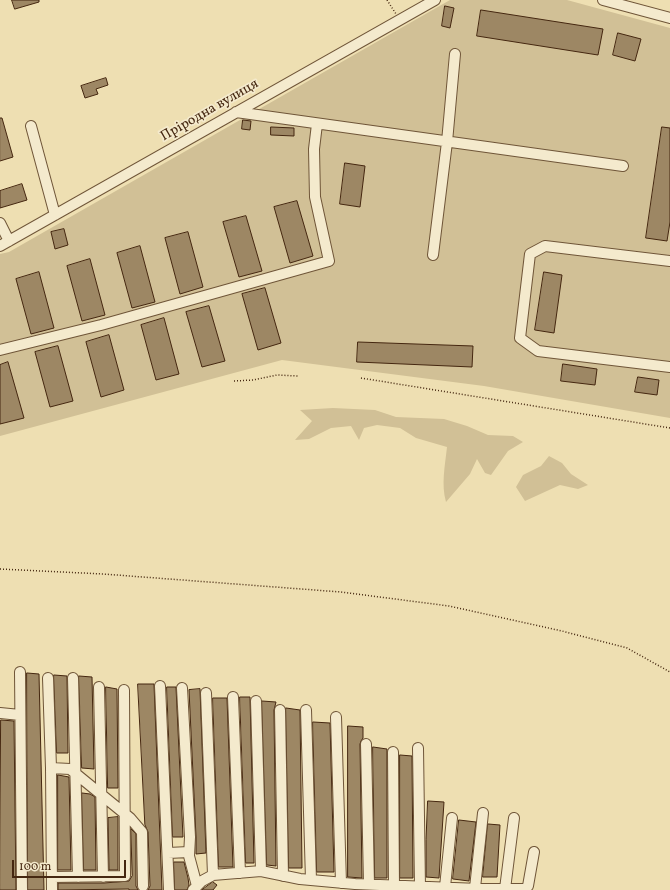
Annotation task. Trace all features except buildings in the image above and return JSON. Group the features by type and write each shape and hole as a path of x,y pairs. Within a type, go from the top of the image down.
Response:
{"street":[{"name":"Пріродна вулиця","path":"0,246 434,0"},
{"path":"603,0 670,18"},
{"path":"433,255 447,142 454,54"},
{"path":"236,112 623,166"},
{"path":"0,350 101,325 329,261 315,197 314,149 317,124"},
{"path":"31,126 55,215"},
{"path":"0,223 9,241"},
{"path":"670,261 545,246 530,254 520,338 538,351 670,367"},
{"path":"20,672 22,890"},
{"path":"48,678 51,768 52,890"},
{"path":"73,678 78,877"},
{"path":"160,686 169,890"},
{"path":"100,687 103,877"},
{"path":"182,688 190,837 189,856 195,888"},
{"path":"52,877 125,876 126,815 124,690"},
{"path":"206,693 213,875"},
{"path":"233,697 240,873"},
{"path":"256,701 261,871"},
{"path":"280,710 283,876"},
{"path":"306,710 311,880"},
{"path":"0,713 20,715"},
{"path":"336,717 341,883"},
{"path":"366,744 369,884"},
{"path":"418,748 420,886"},
{"path":"393,752 394,886"},
{"path":"51,768 70,769 76,773 126,815 142,832 144,886"},
{"path":"475,888 483,813"},
{"path":"445,887 452,818"},
{"path":"505,888 514,818"},
{"path":"168,853 189,852"},
{"path":"195,888 202,881 213,875 261,871 283,876 341,883 394,886 525,889 528,886 534,852"}],"path":[{"path":"387,0 400,20"},
{"path":"234,381 253,380 276,375 298,376"},
{"path":"361,378 670,428"},
{"path":"0,570 103,574 341,592 449,606 562,631 627,648 670,672"}],"shaded area":[{"path":"450,0 567,0 670,28 670,418 484,386 282,360 0,436 0,254 9,252"},
{"path":"333,408 375,410 396,417 444,419 467,426 488,435 513,436 523,442 508,451 491,475 485,473 477,459 470,474 446,502 444,468 447,447 416,438 400,428 377,425 364,428 359,440 351,426 331,428 309,439 295,440 312,421 300,410"},
{"path":"549,456 562,463 571,474 588,485 578,489 560,485 525,501 516,487 523,475 541,466"}]}
